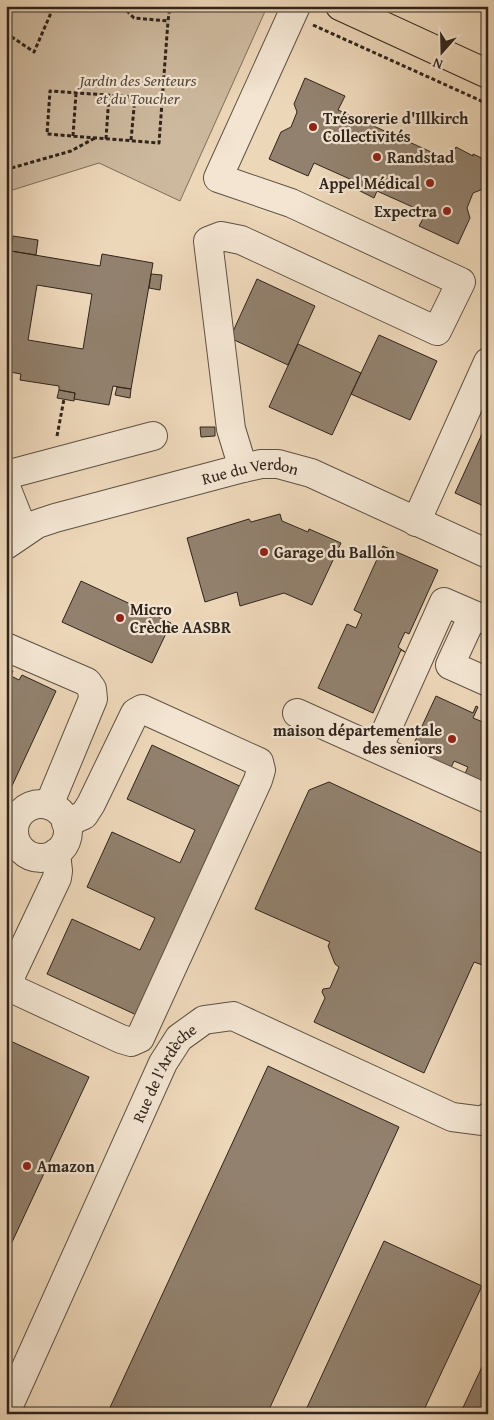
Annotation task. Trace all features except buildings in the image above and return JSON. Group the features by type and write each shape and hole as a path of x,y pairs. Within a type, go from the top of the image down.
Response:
{"main road":[{"path":"340,6 488,74"}],"street":[{"path":"243,468 231,429 208,241 221,236 241,240 438,331 461,282 292,203 218,178 294,11"},
{"path":"416,522 488,362"},
{"path":"6,475 153,436"},
{"name":"Rue du Verdon","path":"15,538 37,524 55,518 243,468 261,464 278,464 310,473 488,554"},
{"path":"6,486 15,538"},
{"path":"378,750 444,602 480,618 450,665 488,682"},
{"path":"6,647 86,682 92,689 93,699 58,814 67,834 66,839 56,853 46,857 35,857 25,852 17,844 11,820 30,806 41,804 58,814 84,815 135,713 142,709 259,762 261,770 140,1038 131,1042 15,990 10,983 12,974 56,878 58,870 56,853"},
{"path":"297,713 488,799"},
{"name":"Rue de l'Ardèche","path":"6,1412 163,1063 179,1038 204,1020 233,1016 452,1117 483,1120 488,1117"}],"path":[{"path":"6,33 34,52 54,6"},
{"path":"122,6 134,18 168,20"},
{"path":"162,99 50,91 47,134 159,143 170,6"},
{"path":"294,11 488,104"},
{"path":"72,136 76,93"},
{"path":"106,139 109,96"},
{"path":"132,140 135,97"},
{"path":"6,167 8,169 71,150 96,138"},
{"path":"51,463 64,400"}],"green space":[{"name":"Jardin des Senteurs et du Toucher","path":"6,6 267,7 180,201 99,163 6,192"}],"place":[{"name":"Trésorerie d'Illkirch Collectivités","path":"313,127"},
{"name":"Randstad","path":"377,157"},
{"name":"Appel Médical","path":"430,183"},
{"name":"Expectra","path":"447,211"},
{"name":"Garage du Ballon","path":"264,552"},
{"name":"Micro Crèche AASBR","path":"120,618"},
{"name":"maison départementale des seniors","path":"452,739"},
{"name":"Amazon","path":"27,1166"}]}
